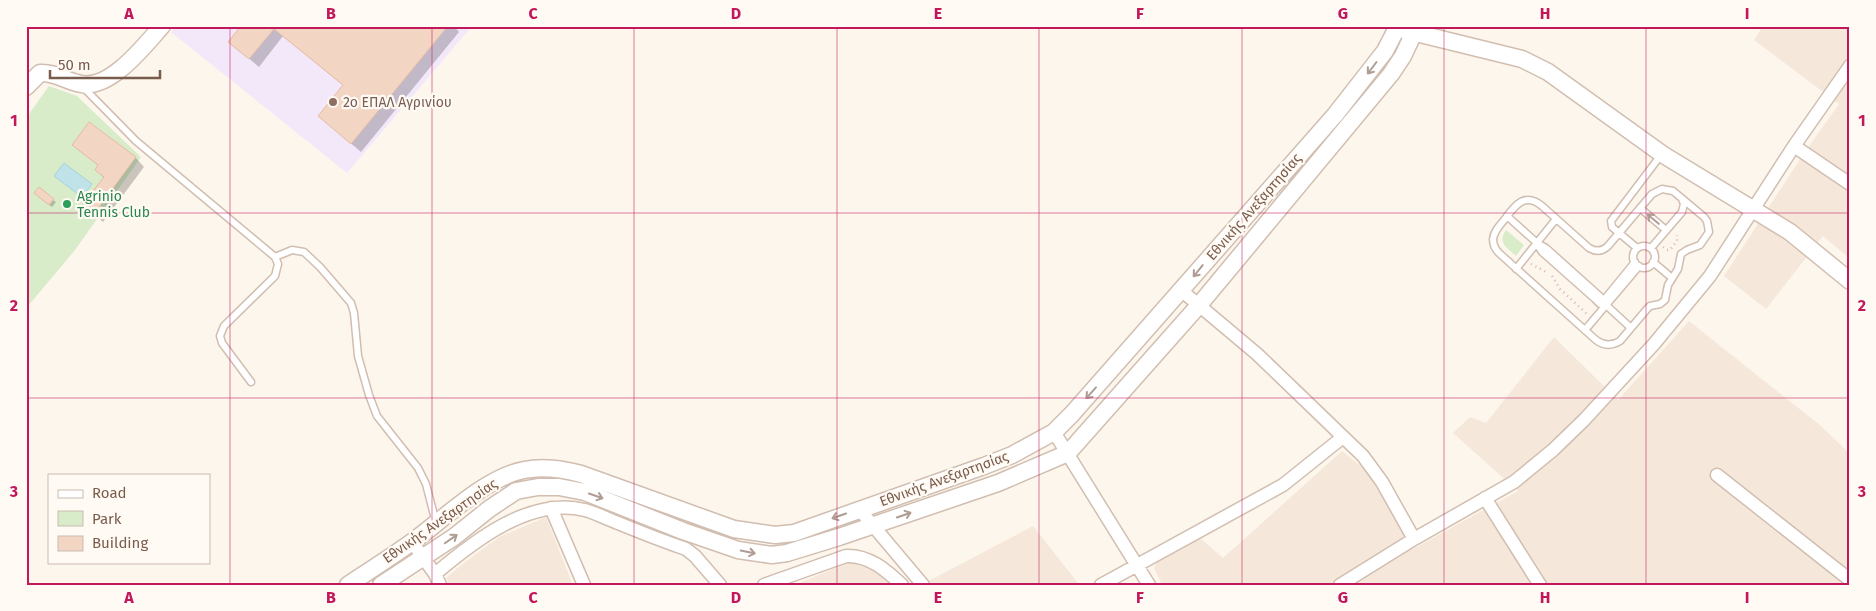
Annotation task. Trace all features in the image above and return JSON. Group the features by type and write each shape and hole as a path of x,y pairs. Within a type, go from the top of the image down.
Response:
{"street":[{"path":"26,88 40,73 50,72 80,84 103,81 136,55 162,26"},
{"path":"1398,27 1416,29 1522,59 1536,65 1662,154 1754,208 1806,243 1850,280"},
{"name":"Εθνικής Ανεξαρτησίας","path":"348,585 412,542 487,486 505,476 524,470 562,469 581,474 734,529 757,534 775,535 794,533 860,510 984,466 1039,442 1054,432 1079,406 1335,115 1385,51 1398,27"},
{"name":"Εθνικής Ανεξαρτησίας","path":"381,585 454,537 489,508 516,491 538,487 559,487 585,492 683,531 738,550 756,554 787,554 998,482 1068,453 1200,304 1391,74 1416,29"},
{"path":"1340,585 1520,477 1553,450 1584,420 1654,344 1710,276 1794,146 1850,66"},
{"path":"1794,146 1850,184"},
{"path":"1182,291 1200,304 1257,354 1363,456 1375,471 1401,513 1414,539"},
{"path":"1054,432 1149,585"},
{"path":"1101,585 1283,485 1343,437"},
{"path":"1717,476 1850,580"},
{"path":"1485,498 1540,585"},
{"path":"551,508 584,585"},
{"path":"412,542 424,557 437,579 459,553 491,531 529,514 551,508 586,510 686,549 695,556 720,585"},
{"path":"860,510 923,585"},
{"path":"764,585 846,556 856,556 873,562 902,585"}],"lane":[{"path":"80,84 136,141 275,257 278,264 275,276 224,326 220,336 222,343 252,382"},
{"path":"1637,248 1612,227 1611,221 1662,154"},
{"path":"1662,189 1673,191 1697,211 1707,221 1709,232 1700,245 1681,254 1678,269 1668,285 1666,300 1660,304 1650,306 1620,341 1611,345 1600,343 1498,254 1493,244 1494,234 1507,216 1517,204 1527,200 1538,202 1589,248 1595,251 1606,249 1619,233 1652,194 1662,189"},
{"path":"1681,198 1684,204 1682,212"},
{"path":"1640,208 1666,230"},
{"path":"1651,248 1682,212 1689,209 1697,211"},
{"path":"1507,216 1537,243 1549,258 1600,304 1605,303 1631,328"},
{"path":"1516,269 1556,218"},
{"path":"1644,246 1651,248 1655,256 1654,262 1646,267 1637,264 1634,254 1637,248 1644,246"},
{"path":"275,257 292,250 304,252 352,303 358,356 369,395 377,416 418,468 426,484 436,524"},
{"path":"1654,262 1672,278"},
{"path":"1585,330 1637,264"}],"path":[{"path":"1525,258 1533,266 1550,274 1560,289 1594,320"}],"shaded area":[{"name":"2ο ΕΠΑΛ Αγρινίου","path":"176,26 472,26 347,173 171,32"},
{"path":"1763,26 1850,26 1850,259 1823,236 1766,309 1724,276 1802,156 1839,104 1754,40"},
{"path":"1689,321 1821,426 1850,454 1850,585 1162,585 1154,568 1159,558 1198,536 1223,558 1342,451 1367,471 1392,509 1413,549 1518,491 1453,433 1470,417 1486,423 1554,337 1618,400"},
{"path":"546,517 573,585 449,585 446,578 499,537"},
{"path":"1033,526 1078,583 1075,585 921,585"},
{"path":"859,558 895,585 795,585"}],"green space":[{"name":"Agrinio Tennis Club","path":"49,86 77,96 141,157 75,250 28,306 26,305 26,118"},
{"path":"1506,230 1524,245 1516,256 1504,244 1502,238"}],"water":[{"path":"64,163 92,184 82,197 54,176"}],"building":[{"path":"241,26 448,26 351,144 318,116 343,85 274,29 249,59 228,42"},
{"path":"89,122 136,157 94,214 82,205 104,177 95,170 98,165 72,145"},
{"path":"39,187 54,199 49,205 34,193"}],"place":[{"name":"2ο ΕΠΑΛ Αγρινίου","path":"333,102"},
{"name":"Agrinio Tennis Club","path":"67,204"}]}
